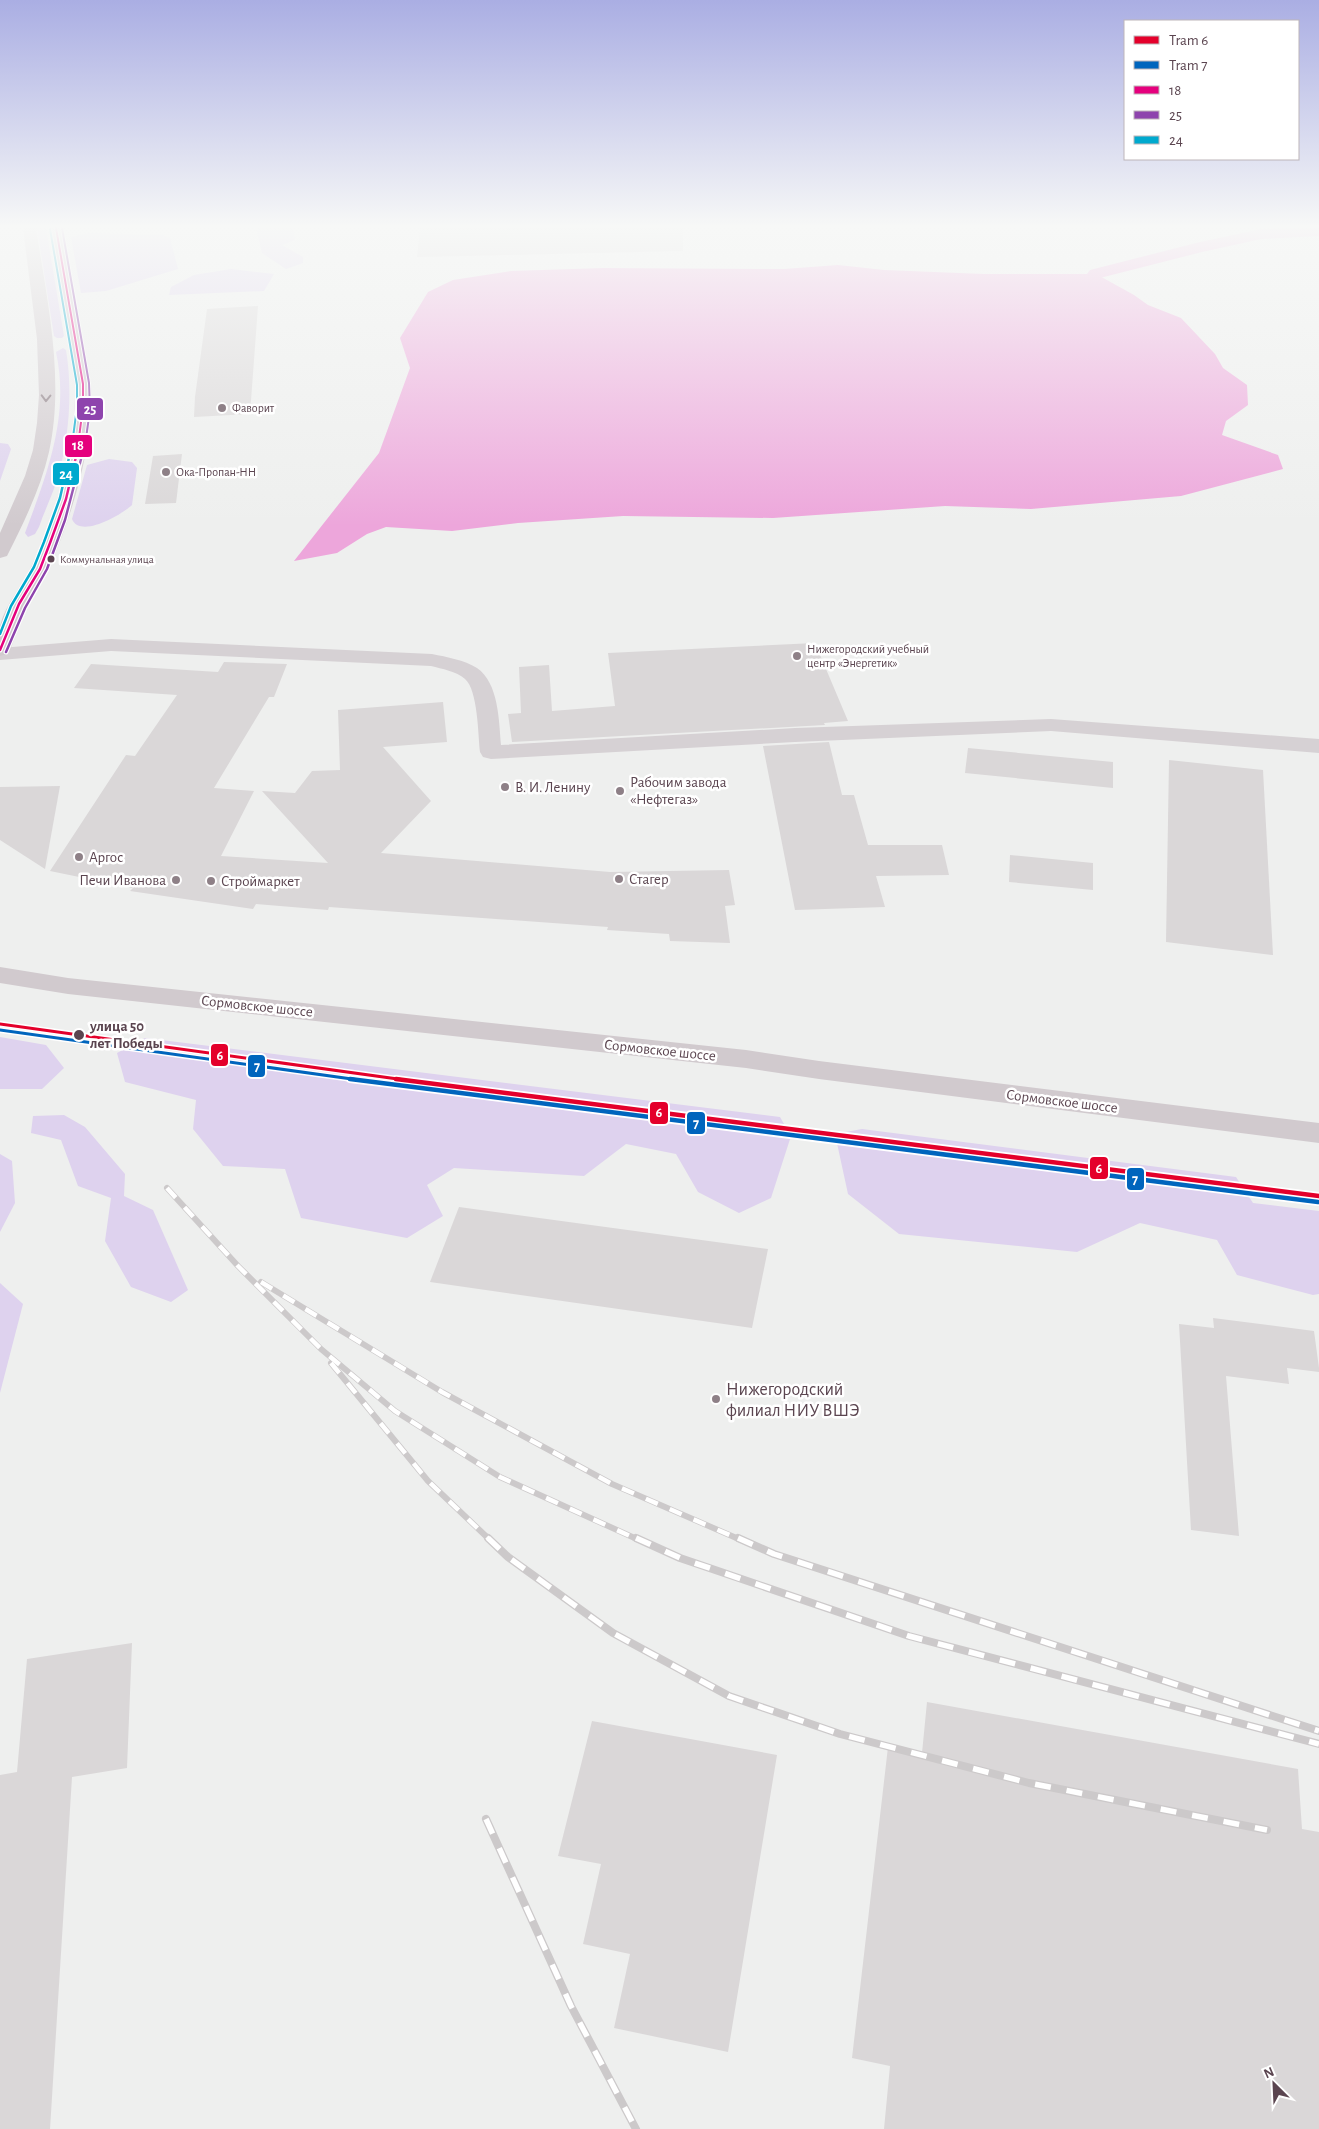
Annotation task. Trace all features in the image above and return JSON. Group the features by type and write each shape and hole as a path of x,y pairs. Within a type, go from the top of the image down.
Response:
{"main road":[{"path":"0,552 34,472 40,452 47,398 42,327"},
{"path":"0,650 19,605 41,566 50,544 77,455 84,409 83,384 73,327"},
{"path":"44,346 76,343"},
{"name":"Сормовское шоссе","path":"0,975 78,987 746,1059 1319,1134"}],"street":[{"path":"0,654 111,645 432,660 455,666 474,675 482,687 492,752 795,735 1051,724 1319,746"}],"shaded area":[{"path":"53,327 63,327 64,336 57,338 54,336"},
{"path":"406,327 1190,327 1215,354 1223,368 1247,385 1248,405 1226,421 1222,435 1278,455 1283,469 1181,496 1031,509 945,506 773,518 623,516 518,523 452,531 386,527 367,534 337,553 294,561 379,453 410,368 400,338"},
{"path":"63,348 66,350 69,382 69,416 64,449 57,480 39,527 35,534 28,537 25,533 41,489 54,444 60,399 60,376 56,352"},
{"path":"0,443 8,444 11,449 0,481"},
{"path":"109,459 132,462 137,468 132,505 101,523 83,527 76,525 72,519 87,465"},
{"path":"0,1037 46,1045 64,1068 42,1089 0,1089"},
{"path":"145,1038 780,1117 791,1136 771,1198 739,1213 698,1192 676,1154 626,1144 584,1176 454,1168 427,1185 443,1216 407,1238 301,1218 285,1169 223,1166 193,1129 196,1100 125,1082 117,1053"},
{"path":"64,1115 85,1127 125,1174 124,1196 153,1210 188,1290 171,1302 131,1287 105,1241 111,1198 78,1186 61,1140 31,1133 33,1116"},
{"path":"862,1129 1236,1177 1253,1203 1319,1211 1319,1294 1313,1295 1237,1275 1217,1240 1140,1223 1077,1252 899,1234 848,1194 835,1134"},
{"path":"0,1154 12,1161 15,1203 0,1232"},
{"path":"0,1283 23,1304 0,1393"}],"building":[{"path":"204,327 256,327 250,414 194,417"},
{"path":"182,454 176,503 145,504 153,456"},
{"path":"815,643 848,721 824,723 825,725 512,742 508,714 521,713 519,667 549,665 552,711 615,706 608,653"},
{"path":"224,662 287,664 274,697 269,697 214,788 254,791 221,856 328,863 262,791 295,793 312,771 340,770 338,710 443,702 447,742 383,747 431,801 381,853 610,872 729,870 735,905 725,906 730,943 670,941 669,934 607,930 608,927 329,907 328,910 256,904 253,909 130,891 133,888 50,871 126,755 135,756 177,695 74,688 91,664 218,672"},
{"path":"829,742 842,795 854,795 868,845 942,845 949,875 876,876 885,907 795,910 763,746"},
{"path":"968,748 1113,762 1113,788 965,773"},
{"path":"1169,760 1263,770 1273,955 1166,942"},
{"path":"60,786 45,869 0,840 0,787"},
{"path":"1010,855 1093,863 1093,890 1009,882"},
{"path":"459,1207 768,1249 752,1328 430,1282"},
{"path":"1213,1318 1314,1331 1319,1368 1319,1372 1287,1368 1289,1384 1226,1376 1239,1536 1191,1530 1179,1324 1214,1328"},
{"path":"132,1643 127,1768 72,1777 50,2129 0,2129 0,1775 17,1772 27,1659"},
{"path":"927,1702 1298,1769 1302,1829 1319,1832 1319,2129 884,2129 890,2066 852,2058 888,1747 922,1753"},
{"path":"592,1721 777,1755 728,2052 614,2028 630,1954 583,1944 601,1864 558,1856"}],"railway":[{"path":"167,1188 238,1266 321,1349 395,1411 500,1477 639,1540"},
{"path":"261,1282 442,1392 612,1484 741,1540"},
{"path":"331,1363 428,1481 490,1540"},
{"path":"488,1538 508,1557 613,1633 729,1696 840,1734 1029,1783 1267,1830"},
{"path":"636,1538 680,1558 909,1636 1319,1744"},
{"path":"738,1538 774,1554 1319,1731"},
{"path":"486,1819 571,2006 636,2129"}],"tram line":[{"name":"6","path":"0,1024 378,1077 1319,1196"},
{"name":"7","path":"0,1030 377,1083 1318,1202"}],"transit line":[{"name":"24","path":"0,634 13,602 31,572 44,542 60,498 71,453 75,430 77,385 67,327"},
{"name":"18","path":"0,650 19,604 40,569 66,499 72,476 81,430 83,407 83,384 73,327"},
{"name":"25","path":"6,652 25,608 47,569 65,520 83,457 90,410 89,383 79,327"}],"place":[{"name":"Фаворит","path":"222,408"},
{"name":"Ока-Пропан-НН","path":"166,472"},
{"name":"Коммунальная улица","path":"51,559"},
{"name":"Нижегородский учебный центр «Энергетик»","path":"797,656"},
{"name":"В. И. Ленину","path":"505,787"},
{"name":"Рабочим завода «Нефтегаз»","path":"620,791"},
{"name":"Аргос","path":"79,857"},
{"name":"Стагер","path":"619,879"},
{"name":"Печи Иванова","path":"176,880"},
{"name":"Строймаркет","path":"211,881"},
{"name":"улица 50 лет Победы","path":"79,1035"},
{"name":"Нижегородский филиал НИУ ВШЭ","path":"716,1399"}]}
